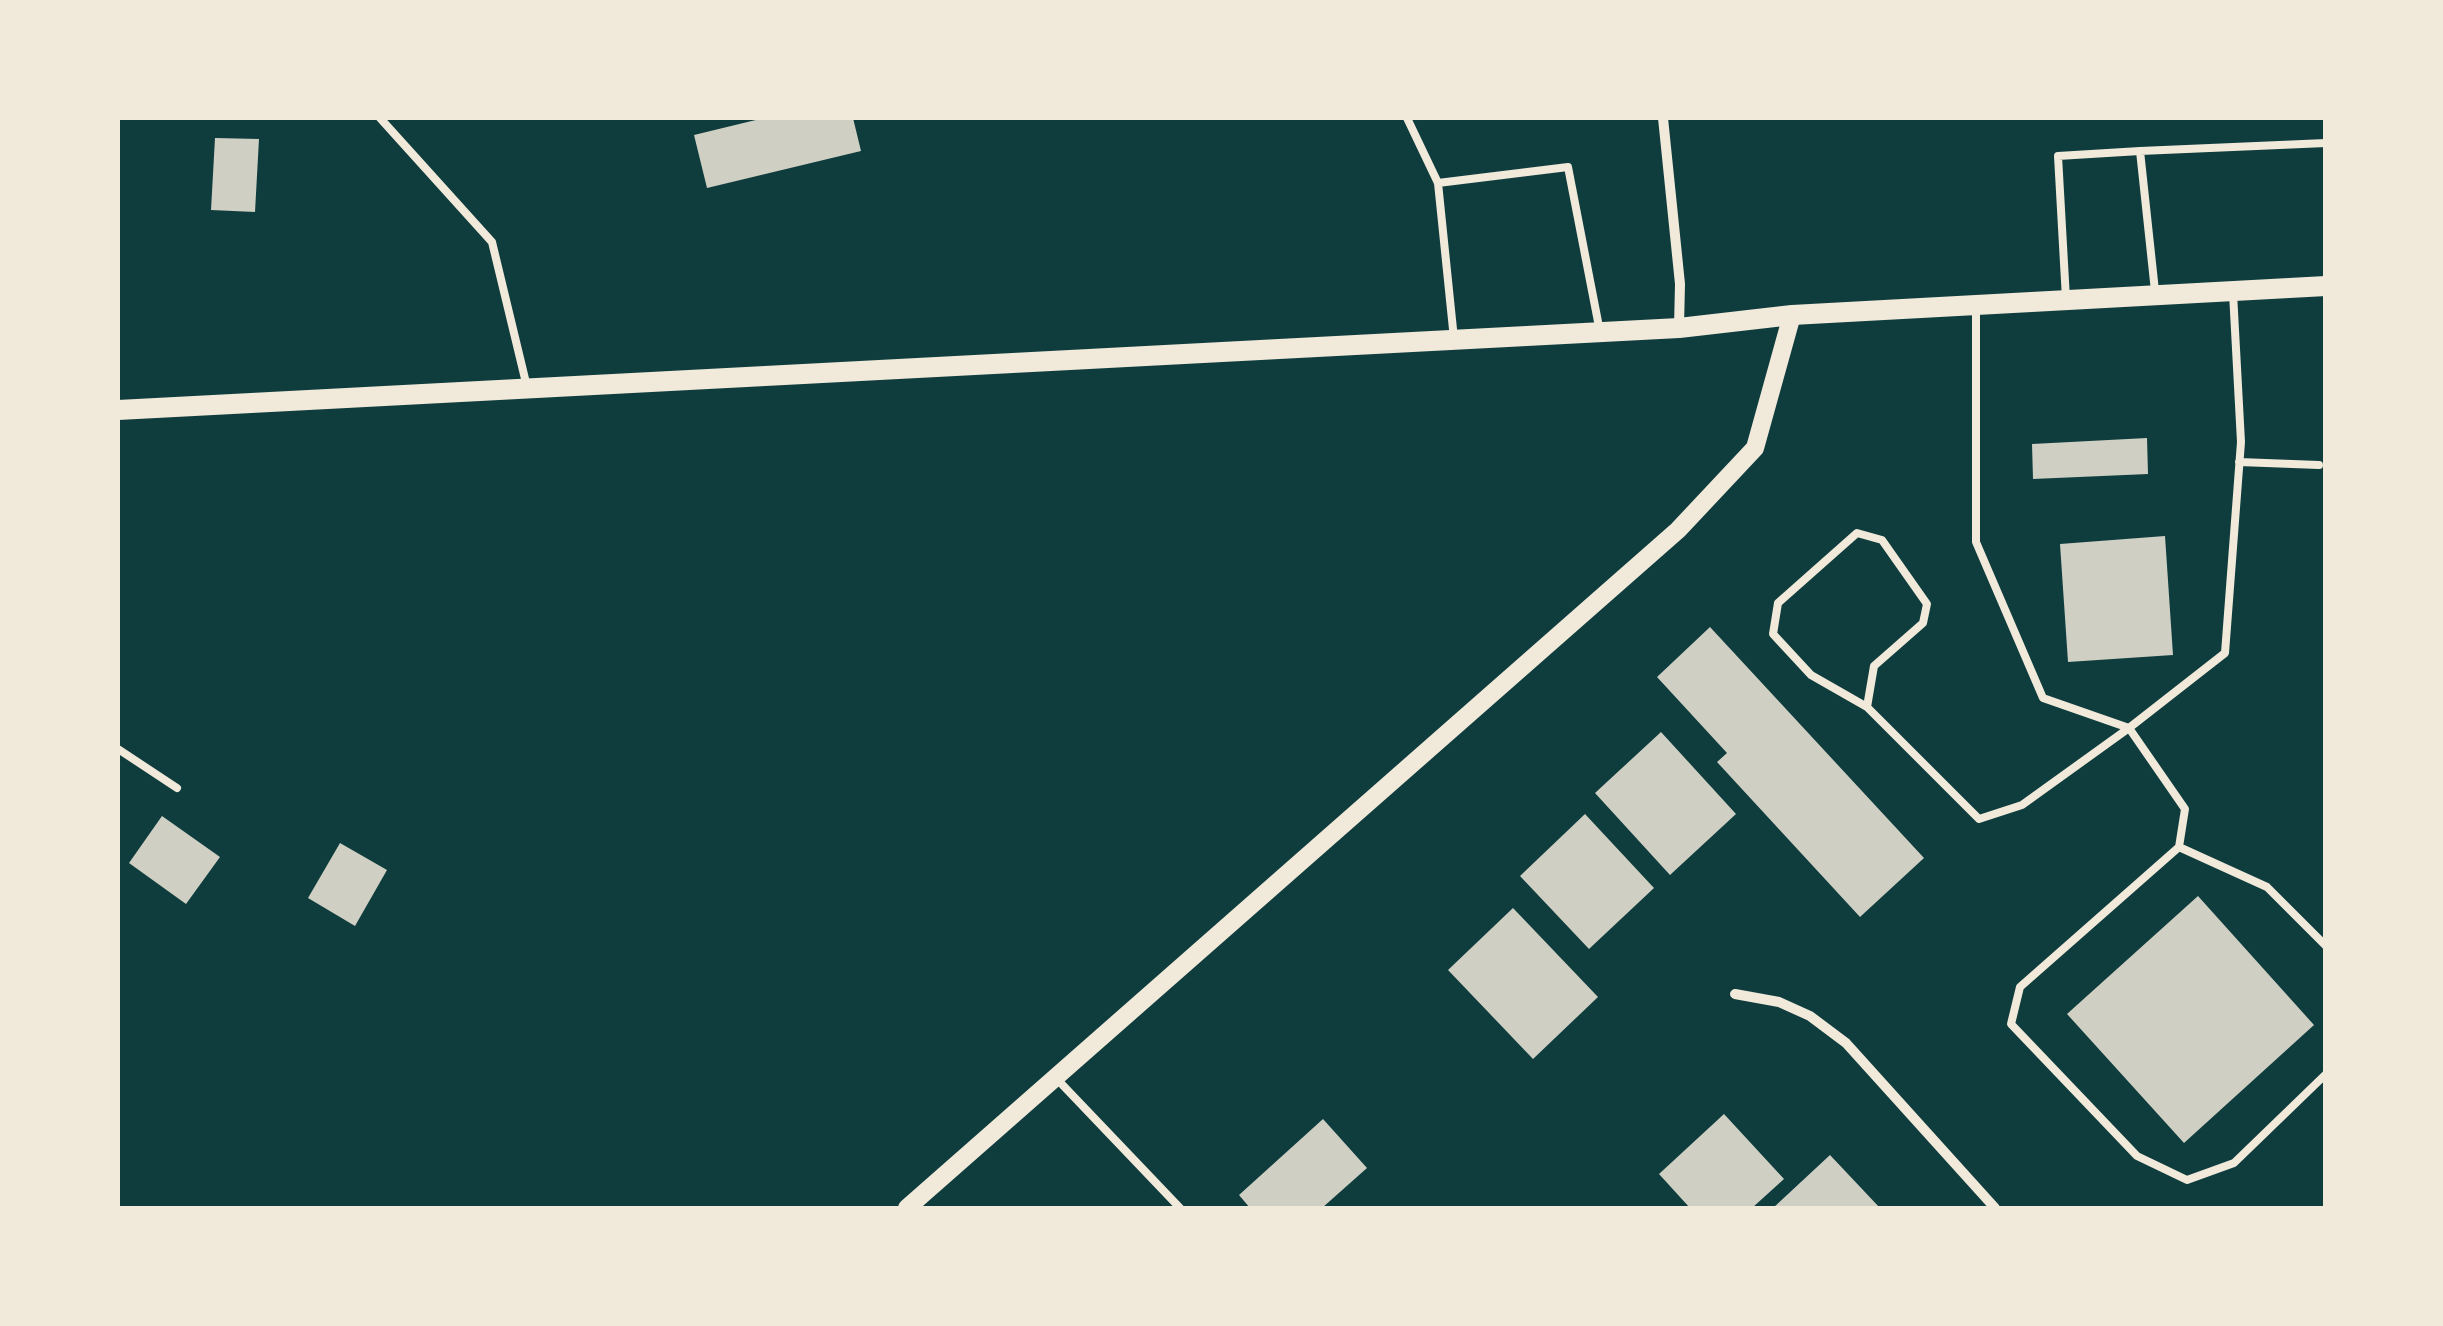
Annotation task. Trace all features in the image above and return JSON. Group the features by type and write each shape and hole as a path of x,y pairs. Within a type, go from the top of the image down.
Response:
{"main road":[{"path":"118,410 1454,341 1678,328 1792,315 2326,286"}],"street":[{"path":"1663,118 1680,284 1678,328"},
{"path":"907,1208 1678,530 1755,448 1792,315"},
{"path":"1734,994 1779,1002 1810,1016 1846,1043 1995,1208"}],"lane":[{"path":"380,118 492,242 528,391"},
{"path":"1407,118 1438,184 1454,341"},
{"path":"2066,300 2058,156 2326,143"},
{"path":"2140,151 2155,296"},
{"path":"1438,184 1568,166 1600,332"},
{"path":"1867,706 1874,666 1924,623 1927,604 1882,540 1857,533 1778,602 1773,634 1811,675 1867,706 1978,820 2022,805 2224,653 2239,462 2233,291"},
{"path":"1976,305 1976,542 2043,698 2129,728 2184,809 2179,848 2020,987 2011,1024 2137,1156 2187,1180 2234,1163 2326,1074"},
{"path":"2239,462 2319,465"},
{"path":"118,750 177,788"},
{"path":"2179,848 2267,887 2326,946"},
{"path":"1055,1077 1180,1208"}],"building":[{"path":"764,118 853,118 861,151 707,188 694,135"},
{"path":"215,138 259,139 255,212 211,210"},
{"path":"2147,438 2148,474 2033,479 2032,444"},
{"path":"2165,536 2173,655 2068,662 2060,544"},
{"path":"1710,627 1924,858 1860,917 1717,762 1727,753 1657,677"},
{"path":"1661,732 1736,814 1670,875 1595,793"},
{"path":"1585,814 1654,888 1589,949 1520,876"},
{"path":"162,816 220,857 186,904 129,863"},
{"path":"340,843 387,870 355,926 308,898"},
{"path":"2198,896 2314,1025 2184,1143 2067,1014"},
{"path":"1513,908 1598,997 1533,1059 1448,970"},
{"path":"1724,1114 1784,1179 1752,1208 1690,1208 1659,1174"},
{"path":"1323,1119 1367,1168 1322,1208 1250,1208 1239,1195"},
{"path":"1830,1155 1880,1208 1773,1208"}]}
